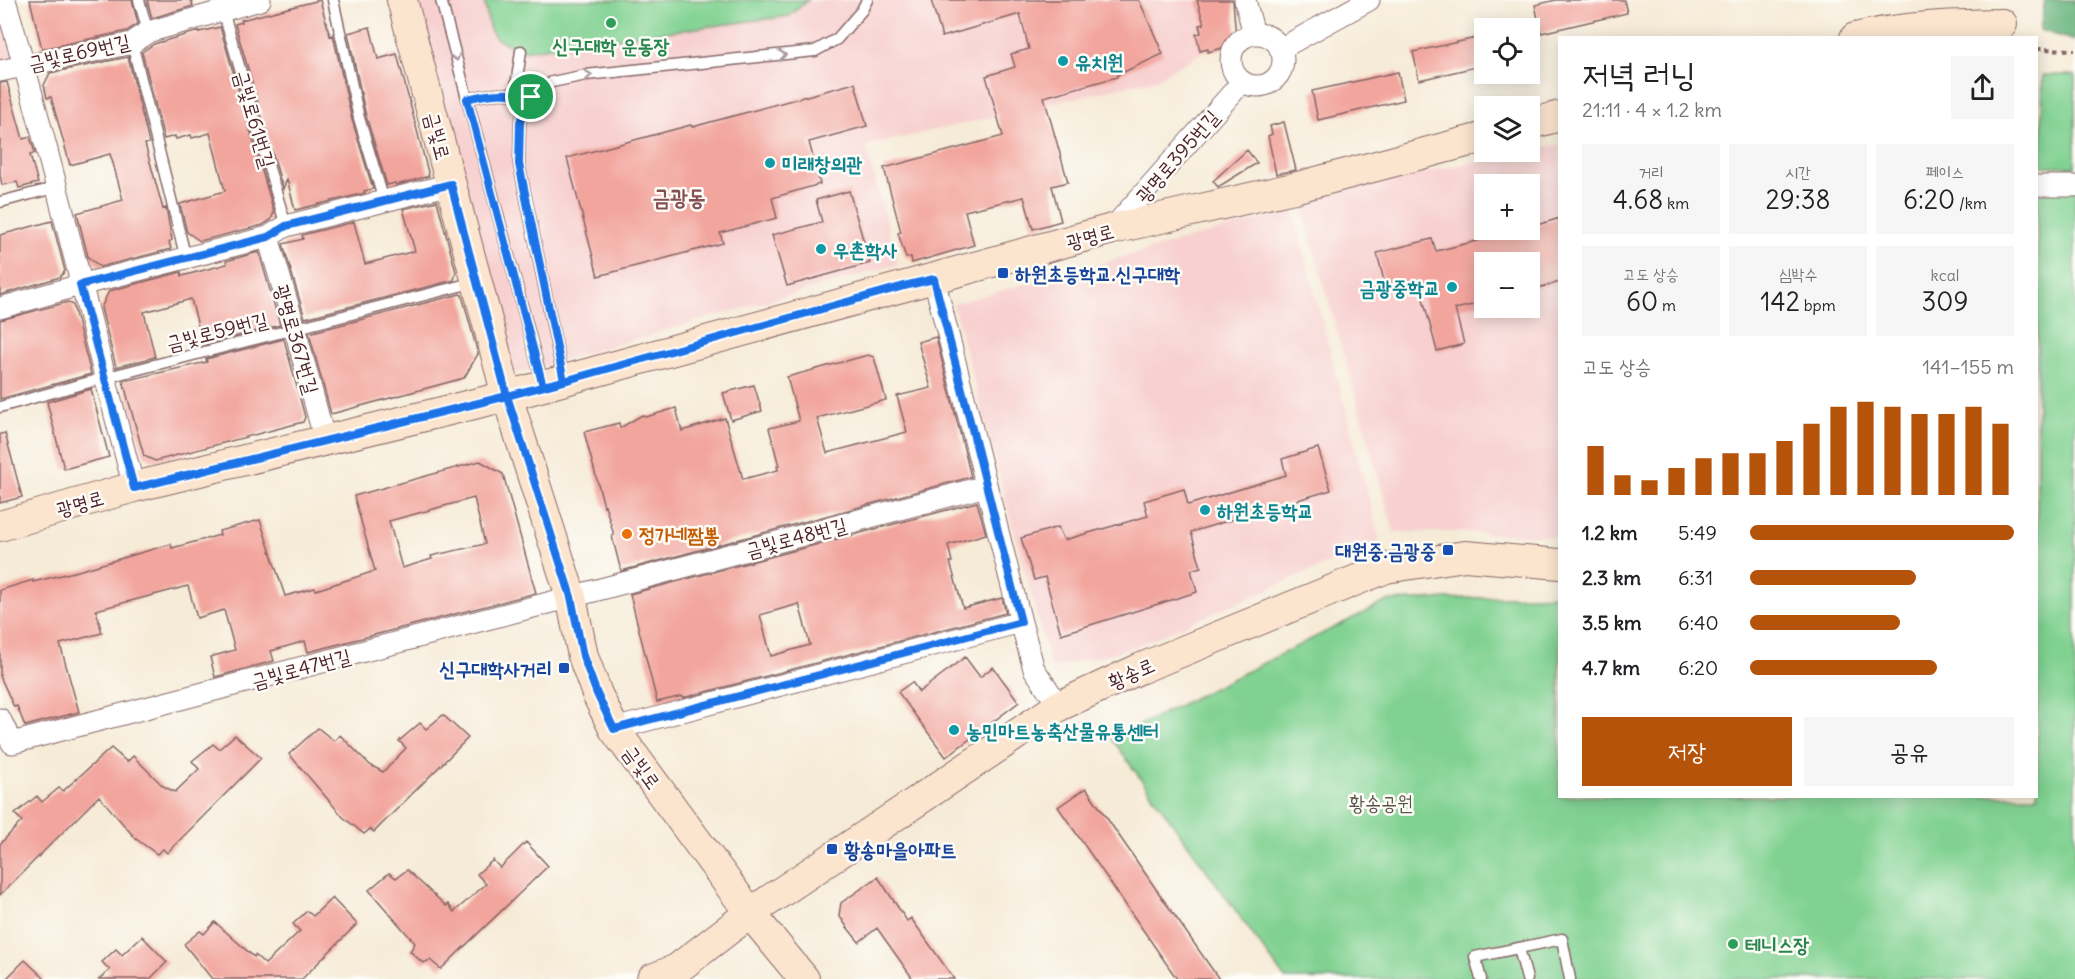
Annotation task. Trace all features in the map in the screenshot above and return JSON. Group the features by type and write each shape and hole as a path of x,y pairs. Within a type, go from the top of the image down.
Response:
{"street":[{"path":"6,0 58,187 80,285 134,488"},
{"name":"금빛로69번길","path":"0,71 140,38 260,0"},
{"name":"금빛로","path":"402,0 507,396 571,597 583,656 597,694 614,729 750,914 804,979"},
{"path":"1245,0 1254,34"},
{"path":"1280,49 1369,0"},
{"path":"1862,36 1876,32 2002,21"},
{"path":"1254,34 1271,38 1280,49 1283,62 1281,71 1268,84 1250,86 1235,75 1231,67 1230,58 1238,42 1245,36 1254,34"},
{"name":"광명로395번길","path":"1112,230 1242,82"},
{"path":"1540,121 1558,117"},
{"name":"광명로","path":"0,526 134,488 507,396 1112,230 1294,188 1474,140"},
{"path":"0,308 268,237 286,226 451,184"},
{"path":"2038,186 2075,186"},
{"name":"광명로367번길","path":"268,237 325,441"},
{"path":"934,279 1034,669 1059,706"},
{"name":"금빛로48번길","path":"571,597 986,486"},
{"name":"황송로","path":"652,979 677,969 750,914 1059,706 1139,669 1386,568 1465,556 1558,564"},
{"name":"금빛로47번길","path":"14,742 571,597"},
{"path":"614,729 1021,622"},
{"path":"0,719 14,742"}],"lane":[{"path":"139,0 140,38 186,260"},
{"path":"333,0 359,118 384,201"},
{"path":"441,0 467,99 554,383"},
{"path":"554,383 519,164 520,122 531,97 552,82 586,75 815,51 837,39 862,10 867,0"},
{"name":"금빛로61번길","path":"223,11 286,226"},
{"path":"514,93 521,51"},
{"path":"467,99 491,93 514,93 531,97"},
{"path":"0,202 58,187"},
{"name":"금빛로59번길","path":"0,407 478,282"},
{"path":"1481,979 1475,957 1562,939 1570,979"},
{"path":"1519,948 1527,979"}],"path":[{"path":"2038,49 2075,50"}],"shaded area":[{"path":"0,0 25,64 0,71"},
{"path":"415,0 1232,0 1237,33 1156,79 866,146 898,264 510,375"},
{"name":"금광중학교","path":"1558,144 1558,537 1394,532 1301,204 1334,192 1475,162 1540,162 1540,148"},
{"name":"하원초등학교","path":"1293,210 1380,541 1130,649 1051,668 953,304"}],"green space":[{"name":"신구대학 운동장","path":"484,0 808,0 789,16 521,51 497,39 490,30"},
{"path":"2045,0 2075,0 2075,41 2040,30"},
{"path":"2043,75 2075,75 2075,167 2041,166"},
{"name":"황송공원","path":"2075,177 2075,979 1285,979 1112,739 1387,601 1558,595 1558,798 2038,798 2038,181"}],"building":[{"path":"30,0 132,0 138,24 127,31 42,49"},
{"path":"147,0 191,0 193,6 152,18"},
{"path":"320,0 330,36 333,35 352,120 373,189 295,210 287,179 283,189 235,24 242,22 241,20"},
{"path":"931,0 1139,0 1163,54 1117,77 1044,97 1068,182 1052,186 1061,221 1033,229 1024,197 965,211 974,245 912,263 911,257 906,258 898,233 901,232 884,168 1003,136 986,76 1015,67 1011,54 1029,49 1020,14 942,37"},
{"path":"1197,0 1233,0 1236,39 1229,46 1208,52 1208,49 1200,51 1196,34 1201,33 1199,25 1204,24"},
{"path":"1556,0 1624,0 1627,13 1541,33 1540,18 1538,18 1535,5"},
{"path":"220,27 274,212 271,220 263,225 200,241 187,232 180,204 225,191 210,133 192,138 191,135 164,139 142,52 154,44"},
{"path":"370,27 378,59 397,54 429,176 396,185 395,183 387,185 366,116 348,33"},
{"path":"1474,38 1474,68 1419,80 1413,52"},
{"path":"128,57 149,143 145,144 163,209 166,208 172,240 169,242 171,249 100,267 88,257 77,213 123,200 112,160 110,154 70,165 51,97 47,98 44,85 50,73"},
{"path":"1398,72 1404,100 1318,120 1312,91"},
{"path":"7,82 23,139 30,137 35,153 30,155 38,183 19,188 17,182 2,185 0,175 0,83"},
{"path":"855,83 867,126 809,142 820,184 772,198 777,218 720,233 723,243 598,276 567,158"},
{"path":"1284,122 1296,170 1276,174 1268,136 1272,134 1270,126"},
{"path":"1247,150 1257,163 1218,187 1213,181"},
{"name":"우촌학사","path":"849,191 870,263 787,286 772,235 822,222 816,200"},
{"path":"437,201 456,272 454,280 305,318 283,244 303,239 302,235 354,222 365,264 415,251 403,209"},
{"name":"금광중학교","path":"1558,219 1558,283 1540,287 1540,252 1474,252 1474,305 1455,309 1464,344 1437,351 1418,280 1386,289 1377,253 1432,239 1436,251 1481,240 1540,240 1540,224"},
{"path":"52,221 65,271 60,277 0,295 0,235"},
{"path":"259,252 280,325 203,345 191,299 144,312 155,357 116,367 101,308 109,291 181,272 182,276 227,264 226,261"},
{"path":"460,294 478,354 464,378 331,414 309,333"},
{"path":"68,302 73,305 91,374 0,399 0,320"},
{"path":"936,337 971,477 621,571 612,536 614,535 584,432 619,423 620,428 642,415 646,417 676,408 682,431 725,418 743,479 778,470 777,466 779,466 769,428 799,421 787,377 868,355 874,357 886,400 817,418 827,453 907,432 897,396 931,388 918,342"},
{"path":"284,339 305,417 303,422 155,461 144,456 123,381 207,362 206,359"},
{"path":"754,385 762,411 731,420 723,393"},
{"path":"91,389 109,457 64,469 47,402"},
{"path":"5,433 22,497 0,503 0,434"},
{"path":"1318,448 1331,490 1191,532 1201,567 1191,570 1197,592 1061,634 1045,577 1034,580 1021,538 1058,527 1064,540 1148,516 1144,501 1184,489 1188,505 1286,475 1282,459"},
{"path":"480,461 503,474 536,593 308,652 305,641 271,651 274,661 215,677 210,657 235,650 224,610 197,618 188,586 96,610 102,633 60,644 79,712 25,726 0,676 0,590 33,580 33,582 78,571 171,544 172,548 220,535 219,531 260,520 285,596 315,588 316,590 375,571 354,496","holes":["474,498 485,544 431,556 432,559 402,568 389,521"]},
{"path":"977,502 986,534 948,545 952,562 950,562 963,608 1002,598 1006,613 683,698 682,696 657,702 630,594","holes":["799,604 810,645 771,656 760,615"]},
{"name":"농민마트농축산물유통센터","path":"965,657 980,677 993,667 1019,702 946,757 898,692 912,682 919,692"},
{"path":"443,715 468,738 374,832 370,829 364,834 343,817 289,754 318,728 334,741 340,735 370,765 383,772 406,748 399,741 420,723 426,729"},
{"path":"235,735 261,758 167,853 163,849 157,854 136,839 99,796 0,895 0,844 22,821 15,814 37,796 42,802 59,788 63,791 111,748 127,762 133,756 163,786 175,792 199,769 192,761 213,744 219,749"},
{"path":"1086,788 1219,979 1177,979 1058,807"},
{"path":"526,842 548,866 441,969 430,960 423,963 410,951 415,943 369,890 389,873 396,878 407,870 446,906 448,904 454,912 486,884 477,874 493,860 500,868"},
{"path":"878,877 907,921 911,918 954,979 913,979 877,928 859,942 847,927 839,915 841,903"},
{"path":"332,898 357,924 302,979 212,979 184,944 200,931 204,934 215,922 265,964 300,931 293,924 307,911 313,916"},
{"path":"142,936 167,962 150,979 99,979 110,970 102,962 116,949 122,955"},
{"path":"25,960 45,979 6,979"}],"place":[{"name":"신구대학 운동장","path":"611,23"},
{"name":"유치원","path":"1063,61"},
{"name":"미래창의관","path":"770,163"},
{"name":"우촌학사","path":"821,249"},
{"name":"하원초등학교.신구대학","path":"1003,273"},
{"name":"금광중학교","path":"1452,287"},
{"name":"하원초등학교","path":"1205,510"},
{"name":"정가네짬뽕","path":"627,534"},
{"name":"대원중.금광중","path":"1448,550"},
{"name":"신구대학사거리","path":"564,668"},
{"name":"농민마트농축산물유통센터","path":"954,730"},
{"name":"황송마을아파트","path":"832,849"},
{"name":"테니스장","path":"1733,944"}],"district":[{"name":"금광동","path":"679,197"}],"route":[{"path":"531,97 514,93 491,93 467,99 543,386 564,381 904,286 934,279 1021,622 614,729 597,694 583,656 571,597 507,396 134,488 80,285 186,260 268,237 286,226 451,184 507,396 564,381 519,164 520,122 531,97"}]}
